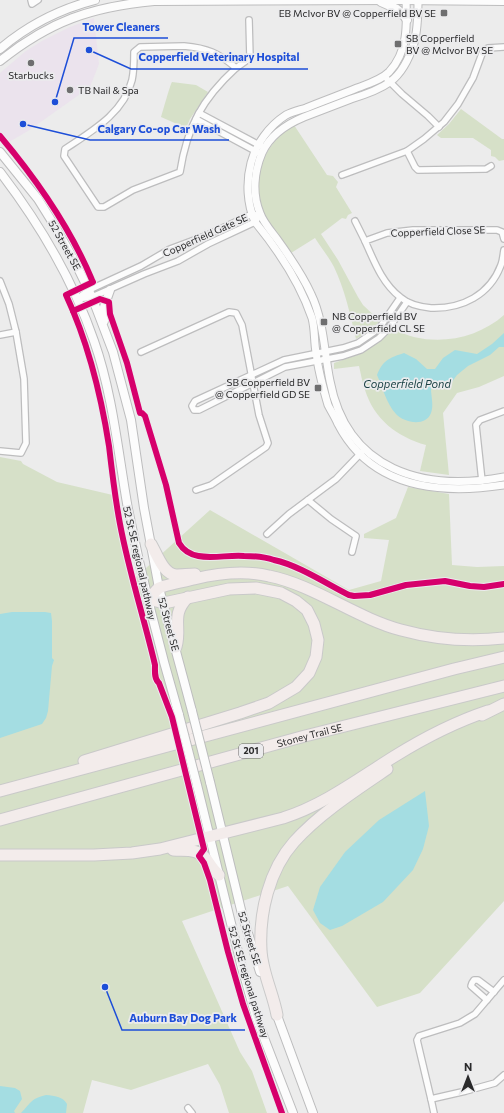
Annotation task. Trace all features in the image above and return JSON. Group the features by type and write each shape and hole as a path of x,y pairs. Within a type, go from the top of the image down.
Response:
{"highway":[{"path":"151,544 165,570 170,574 195,574 210,576"},
{"path":"148,600 159,588 210,576 231,573 252,573 280,578 308,589 368,619 401,630 435,638 473,640 504,638"},
{"path":"51,777 71,765 240,714 269,703 296,687 309,673 316,657 318,640 314,624 306,610 296,601 281,593 256,588 229,589 164,603 148,600"},
{"path":"176,647 178,639 177,614 179,608 188,598"},
{"path":"0,791 416,679 504,657"},
{"name":"Stoney Trail SE","path":"0,820 305,736 504,686"},
{"path":"277,1015 274,1000 265,973 261,951 261,923 266,896 273,876 293,843 308,827 385,770 417,750 488,711 504,704"},
{"path":"0,855 94,855 132,853 160,849 302,812 324,801 414,744 444,728 488,711"},
{"path":"160,849 190,850 201,853 214,871 219,875"}],"main road":[{"path":"0,49 34,24 57,13 95,0"},
{"path":"0,61 20,45 61,22 84,13 124,4 154,1 504,1"},
{"path":"379,1 384,5 398,9 406,20"},
{"name":"52 Street SE","path":"0,152 38,199 56,228 91,294 104,325 120,375 131,420 144,508 159,588 176,647 242,914 261,974 313,1113"},
{"name":"52 Street SE","path":"0,172 23,203 57,257 93,337 106,381 129,512 148,600 197,785 242,968 256,1017 293,1113"},
{"path":"104,325 104,307 110,290"}],"street":[{"path":"31,0 32,4 38,0"},
{"path":"406,0 406,33 402,50 395,64 384,76 366,85 287,115 273,126 248,173 249,203 255,222 298,276 312,320 316,353 329,405 348,441 360,455 371,465 387,474 413,484 448,489 483,488 504,485"},
{"path":"418,0 416,36 402,68 390,82 369,93 293,121 277,132 260,149 256,172 256,196 260,215 312,296 319,315 330,382 339,412 352,435 375,458 386,465 417,478 443,482 482,481 504,477"},
{"path":"236,68 210,50 197,47 140,47 134,52 132,80 126,96 118,108 94,130 65,149 64,156 98,207 104,207 133,190 180,172 187,140 199,113 223,80 250,58 249,20"},
{"path":"342,175 407,151 424,140 439,127 462,98 473,78 483,51 488,48 504,47"},
{"path":"384,76 439,127"},
{"path":"199,113 228,128 260,149"},
{"path":"196,119 224,134 260,149"},
{"path":"224,134 228,128"},
{"path":"407,151 418,170 486,169 491,166"},
{"name":"Copperfield Gate SE","path":"77,300 91,294 170,249 205,236 252,214 260,215 255,222 208,244 178,261 144,274 110,290 91,294"},
{"path":"355,221 380,274 388,285 400,298 407,302 424,307 445,308 461,304 480,294 493,281 502,264 504,250"},
{"name":"Copperfield Close SE","path":"365,241 387,232 413,230 497,230 502,232 504,239"},
{"path":"0,282 9,304 16,332 24,379 26,443 20,453 0,451"},
{"path":"400,298 390,314 374,332 358,343 343,348 284,360 195,401 192,406 194,410 199,410 285,367 343,356 361,350 379,338 407,302"},
{"path":"141,352 229,312 236,313 242,325 259,415 268,443 266,447 211,485 196,490"},
{"path":"0,336 16,332"},
{"path":"482,481 476,425 480,420 504,411"},
{"path":"268,534 289,514 336,479 365,449"},
{"path":"308,500 331,519 356,536 352,552"},
{"path":"487,1000 471,986 474,980 478,980 494,992"},
{"path":"434,1113 417,1040 419,1036 460,1023 475,1014 504,980"},
{"path":"431,1099 495,1083 504,1075"},
{"path":"188,1108 192,1113"}],"shaded area":[{"path":"94,18 99,64 90,87 28,131 9,142 0,132 0,73 26,51 42,41 70,27"}],"green space":[{"path":"172,82 196,85 208,92 190,119 186,128 161,117"},
{"path":"461,109 504,139 504,160 499,161 495,157 491,156 491,150 473,138 441,138 437,135 449,124"},
{"path":"294,125 327,175 333,176 338,182 336,187 352,213 348,215 346,219 342,218 321,234 338,260 363,305 380,321 369,331 356,339 347,302 338,276 332,263 315,238 291,253 269,223 259,200 259,175 267,152 283,133"},
{"path":"504,315 504,376 479,387 457,393 443,413 449,475 420,471 426,445 415,442 396,432 374,410 363,384 359,366 334,369 334,363 362,353 382,340 394,329 407,335 421,338 436,340 451,339 479,331"},
{"path":"0,457 21,461 23,464 57,482 117,496 135,578 210,510 349,590 381,581 389,540 364,538 364,534 396,518 408,487 449,494 452,565 477,567 504,566 504,901 420,993 377,1007 288,886 182,921 240,1052 252,1071 267,1113 229,1113 220,1085 208,1064 131,1090 92,1080 83,1113 0,1113"}],"water":[{"name":"Copperfield Pond","path":"504,333 504,347 499,347 490,355 468,366 457,375 449,386 436,384 431,388 432,410 425,420 415,422 404,420 393,410 387,400 377,375 387,360 404,353 416,359 427,369 435,369 443,358 455,350 477,354 492,344"},
{"path":"12,612 51,613 52,658 54,660 52,666 48,711 42,724 0,738 0,614"},
{"path":"425,791 429,826 423,849 413,870 383,902 342,926 330,930 320,923 313,910 320,887 345,852 379,820"},
{"path":"0,1086 15,1088 20,1091 22,1099 14,1111 15,1113 0,1113"},
{"path":"46,1095 63,1099 67,1104 66,1113 21,1113 34,1100"}],"cycle path":[{"name":"52 St SE regional pathway","path":"0,136 40,187 52,205 74,241 93,282 66,295 81,331 98,388 106,427 112,475 124,542 155,665 157,681 172,717 204,849 199,856 204,863 210,880 243,1004 282,1113"},
{"path":"73,311 100,299 109,302 110,314 127,363 140,413 145,416 166,485 179,543 185,550 199,556 248,556 283,562 312,575 349,595 354,596 370,595 406,585 445,581 484,587 504,584"}],"place":[{"name":"EB McIvor BV @ Copperfield BV SE","path":"444,13"},
{"name":"SB Copperfield BV @ McIvor BV SE","path":"398,44"},
{"name":"Copperfield Veterinary Hospital","path":"89,50"},
{"name":"Starbucks","path":"31,63"},
{"name":"TB Nail & Spa","path":"70,90"},
{"name":"Tower Cleaners","path":"55,102"},
{"name":"Calgary Co-op Car Wash","path":"23,124"},
{"name":"NB Copperfield BV @ Copperfield CL SE","path":"324,322"},
{"name":"SB Copperfield BV @ Copperfield GD SE","path":"318,388"},
{"name":"Auburn Bay Dog Park","path":"105,987"}]}
